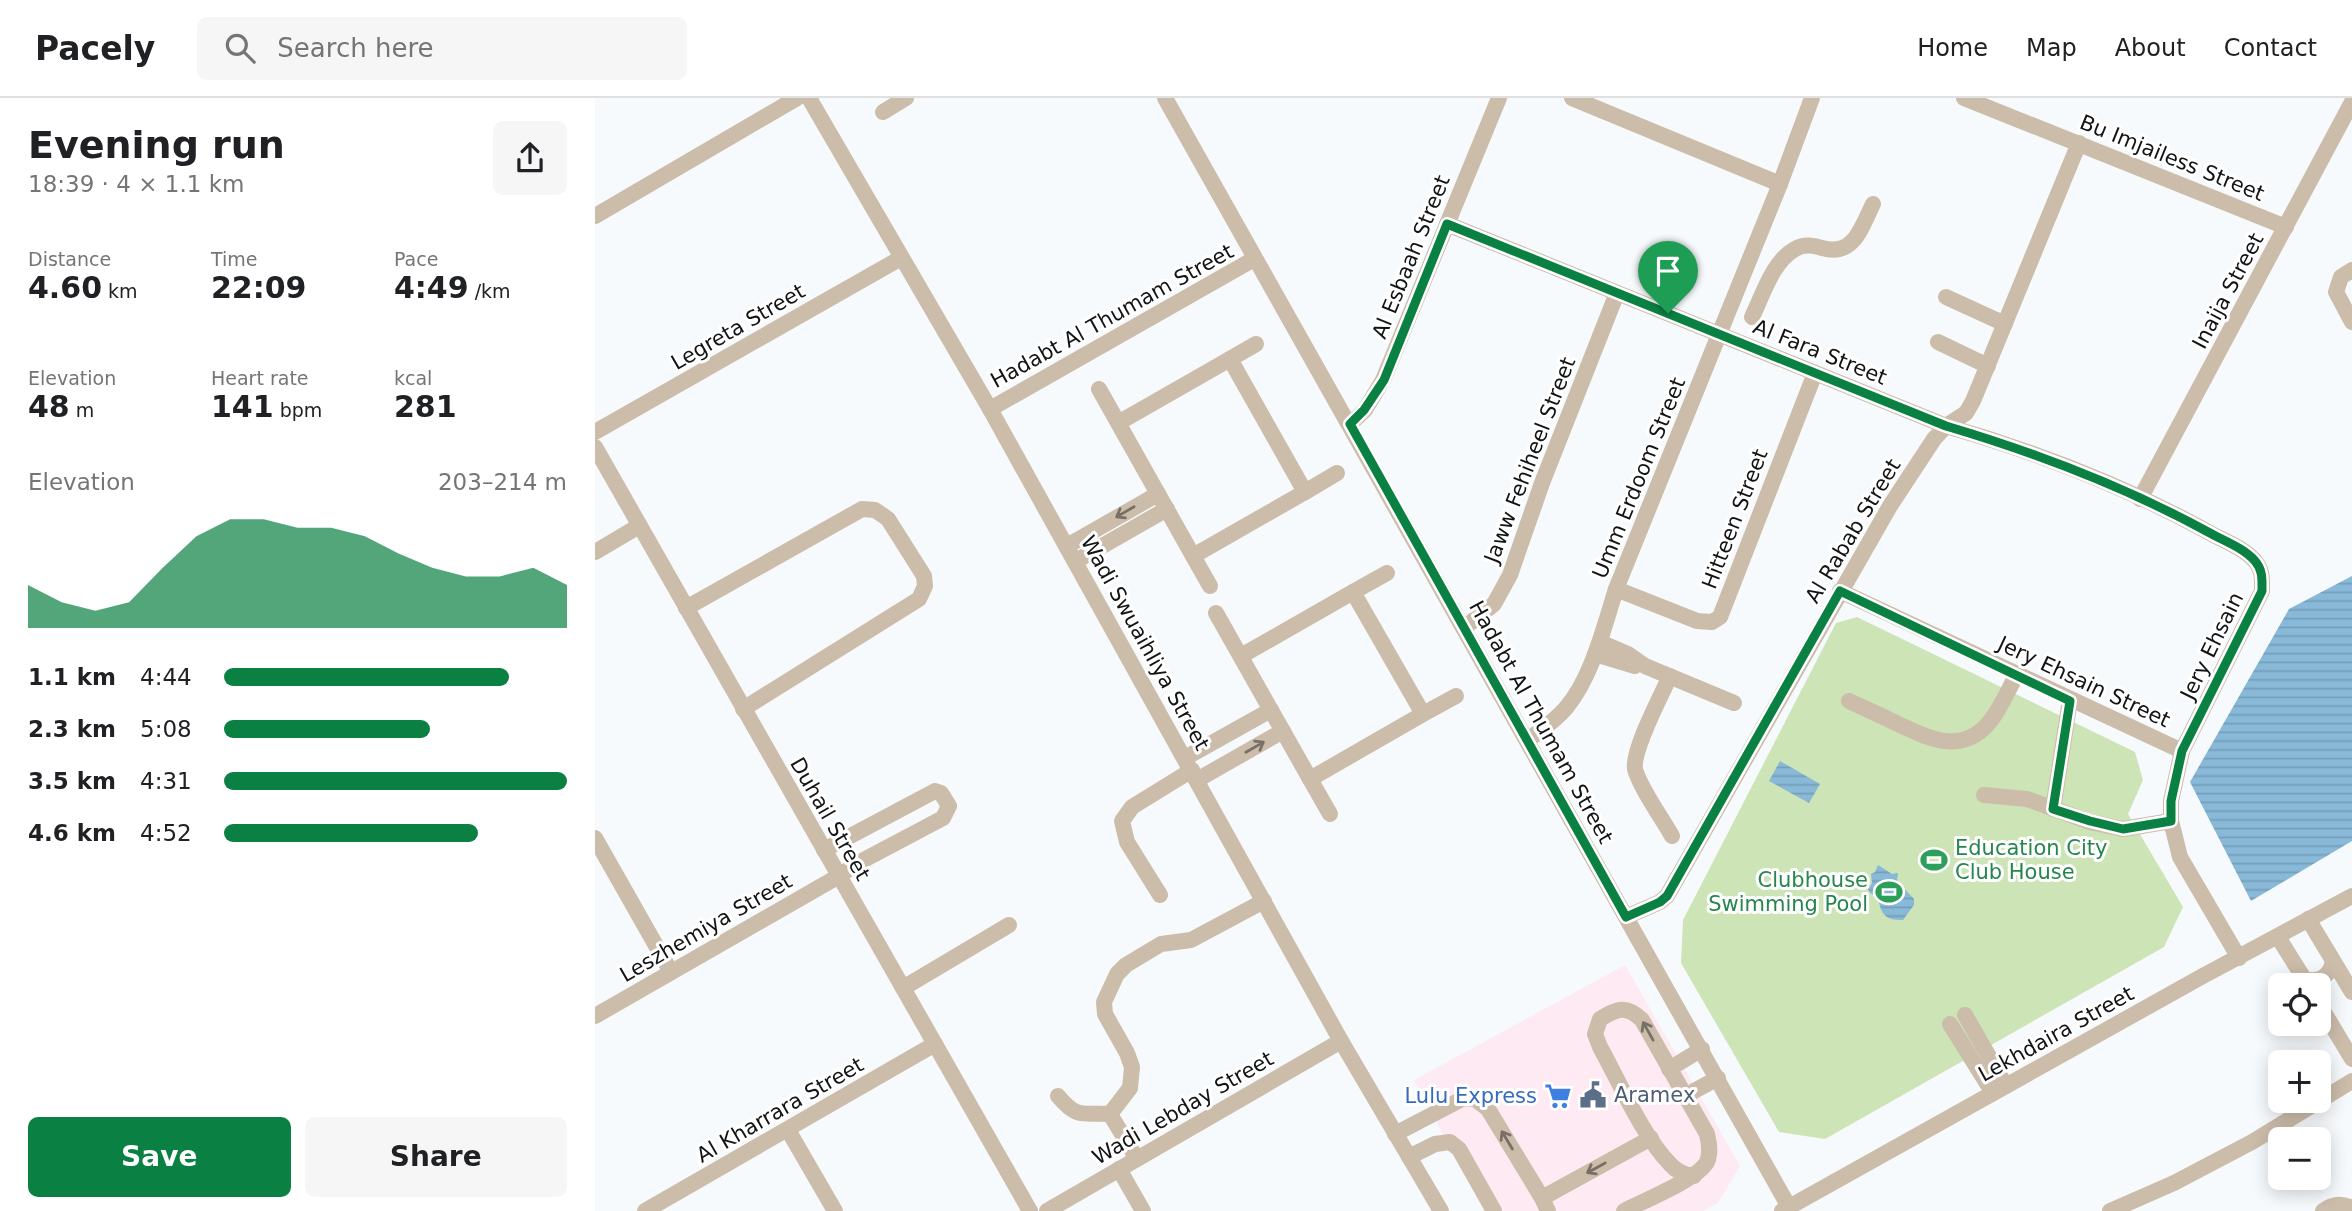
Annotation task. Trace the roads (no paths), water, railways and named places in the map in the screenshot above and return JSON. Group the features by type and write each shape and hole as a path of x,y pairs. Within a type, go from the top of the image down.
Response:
{"street":[{"path":"595,216 797,98"},
{"name":"Wadi Swuaihliya Street","path":"809,98 990,409 1341,1041 1441,1211"},
{"path":"884,112 906,98"},
{"name":"Hadabt Al Thumam Street","path":"1165,98 1702,1049 1786,1209"},
{"name":"Al Esbaah Street","path":"1350,424 1364,410 1384,380 1499,98"},
{"path":"1572,98 1780,184"},
{"name":"Umm Erdoom Street","path":"1528,740 1568,706 1597,648 1616,589 1780,184 1812,98"},
{"name":"Bu Imjailess Street","path":"1964,98 2286,227"},
{"name":"Inaija Street","path":"2140,499 2352,102"},
{"name":"Al Rabab Street","path":"1626,917 1660,902 1667,896 1890,506 1934,439 1946,426 1966,413 2079,144"},
{"path":"1752,317 1772,275 1783,259 1795,249 1806,245 1832,251 1848,246 1856,239 1873,204"},
{"name":"Al Fara Street","path":"1447,224 1946,426 2021,449 2179,516"},
{"name":"Legreta Street","path":"595,432 901,258"},
{"name":"Hadabt Al Thumam Street","path":"990,409 1254,259"},
{"path":"1748,264 1772,275"},
{"path":"2352,270 2341,277 2336,292 2352,322"},
{"name":"Jaww Fehiheel Street","path":"1464,628 1494,604 1510,575 1542,483 1616,292"},
{"path":"1946,297 2005,324"},
{"path":"1938,342 1988,366"},
{"path":"1118,423 1256,344"},
{"path":"1230,359 1305,492"},
{"name":"Hitteen Street","path":"1616,589 1697,621 1712,621 1720,617 1815,373"},
{"path":"1099,389 1210,586"},
{"name":"Duhail Street","path":"595,447 1030,1211"},
{"path":"1193,556 1337,473"},
{"path":"1067,545 1158,494"},
{"path":"686,608 862,509 875,510 888,519 924,576 925,586 919,599 743,709"},
{"path":"1076,561 1167,509"},
{"name":"Jery Ehsain","path":"2179,516 2244,552 2255,561 2263,574 2262,591 2182,751"},
{"path":"595,552 639,526"},
{"path":"1241,656 1387,573"},
{"name":"Jery Ehsain Street","path":"1840,591 2070,701 2182,751 2172,793 2171,821 2180,857 2239,958"},
{"path":"1353,592 1423,714"},
{"path":"1216,613 1330,814"},
{"path":"1597,648 1625,664 1645,666 1734,703"},
{"path":"1849,701 1929,738 1953,742 1969,738 1983,729 2017,674"},
{"path":"1670,676 1639,748 1635,767 1672,836"},
{"path":"1310,779 1456,696"},
{"path":"2053,809 2070,701"},
{"path":"1160,895 1127,842 1122,821 1132,807 1191,769 1271,710"},
{"path":"1191,769 1283,730"},
{"name":"Leszhemiya Street","path":"595,1016 858,863 943,818 950,806 941,793 935,791 824,850"},
{"path":"1984,795 2027,799 2090,821 2123,829 2171,821"},
{"path":"595,838 671,972"},
{"name":"Lekhdaira Street","path":"1786,1209 2352,896"},
{"path":"1110,1114 1130,1088 1132,1067 1105,1014 1104,1002 1117,974 1126,965 1161,944 1191,940 1264,901"},
{"path":"2308,919 2352,992"},
{"path":"902,988 1009,925"},
{"path":"2278,937 2300,973"},
{"path":"2328,973 2333,962"},
{"path":"1624,1211 1694,1176 1708,1161 1709,1147 1707,1134 1642,1020 1629,1010 1615,1009 1600,1019 1595,1034 1600,1047 1651,1138 1671,1166 1684,1175 1694,1176"},
{"path":"1965,1015 1999,1089"},
{"path":"2331,1023 2352,1059"},
{"path":"1953,1028 1999,1089"},
{"name":"Wadi Lebday Street","path":"1055,1209 1341,1041"},
{"name":"Al Kharrara Street","path":"645,1211 935,1044"},
{"path":"1669,1069 1702,1049"},
{"path":"1685,1096 1718,1078"},
{"path":"2110,1211 2174,1183 2252,1142 2352,1081"},
{"path":"1058,1096 1071,1111 1084,1115 1110,1114"},
{"path":"1395,1133 1464,1098 1475,1099 1488,1109 1545,1205 1651,1138"},
{"path":"1110,1114 1137,1159"},
{"path":"788,1130 835,1211"},
{"path":"1409,1157 1435,1144 1450,1142 1459,1149 1494,1211"},
{"path":"1119,1169 1143,1211"},
{"path":"2323,1211 2341,1204 2352,1208"}],"water":[{"path":"2352,576 2352,841 2251,901 2190,782 2289,609"},
{"path":"1780,761 1820,784 1809,803 1769,781"},
{"name":"Clubhouse Swimming Pool","path":"1878,865 1892,874 1898,873 1897,881 1914,899 1914,905 1903,920 1885,915 1878,897 1868,889 1872,883 1871,874"}],"place":[{"name":"Education City Club House","path":"1934,860"},
{"name":"Clubhouse Swimming Pool","path":"1889,892"},
{"name":"Aramex","path":"1593,1095"},
{"name":"Lulu Express","path":"1558,1096"}]}
